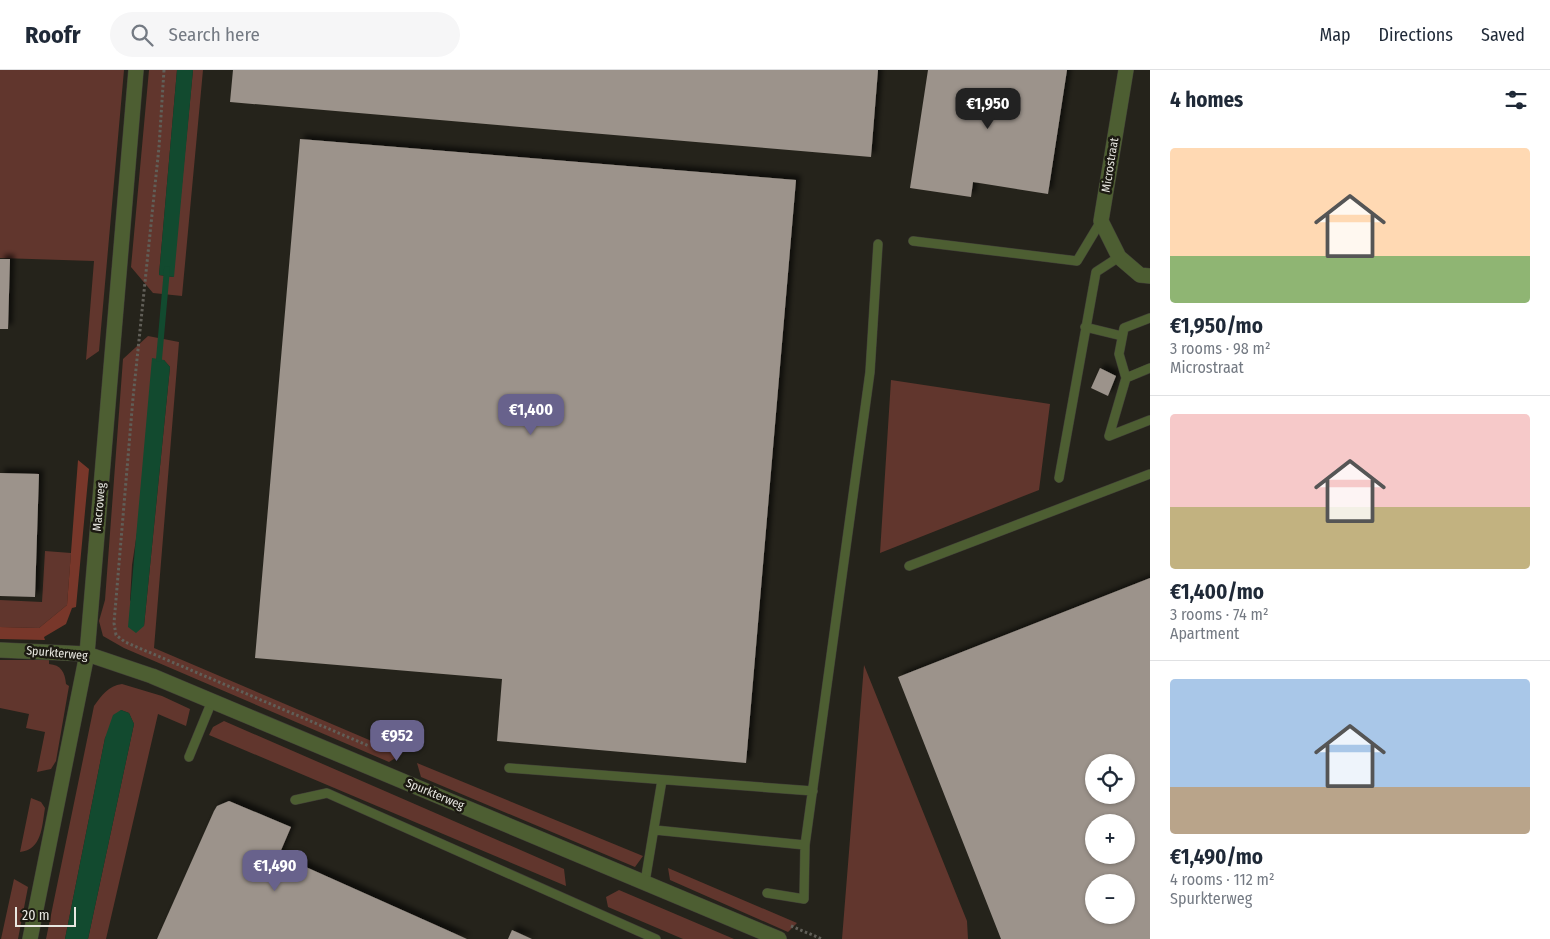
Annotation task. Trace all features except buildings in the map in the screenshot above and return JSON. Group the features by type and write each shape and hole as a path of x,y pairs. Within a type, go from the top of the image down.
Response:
{"street":[{"name":"Macroweg","path":"30,939 87,654 136,70"},
{"name":"Microstraat","path":"1101,221 1126,70"},
{"path":"1101,221 1119,256 1140,274 1150,276"},
{"name":"Spurkterweg","path":"0,650 87,654 152,676 779,939"}],"lane":[{"path":"913,241 1077,262 1101,221"},
{"path":"767,893 804,899 805,845 870,372 878,244"},
{"path":"1059,478 1096,272 1119,256"},
{"path":"1150,318 1124,328 1119,354 1126,378 1109,436 1150,420"},
{"path":"1085,326 1122,336"},
{"path":"1126,378 1150,368"},
{"path":"909,566 1150,474"},
{"path":"189,758 212,701"},
{"path":"509,768 813,791"},
{"path":"645,882 662,780"},
{"path":"295,800 327,793 656,939"},
{"path":"655,830 805,845"}],"path":[{"path":"164,70 159,147 133,398 115,614 116,635 125,642 373,747"},
{"path":"789,925 822,939"}],"shaded area":[{"path":"0,70 124,70 99,351 86,360 94,261 0,258"},
{"path":"149,70 177,70 159,275 173,277 193,70 203,70 182,296 153,293 131,267"},
{"path":"177,70 193,70 174,277 159,275"},
{"path":"148,336 179,342 154,648 402,754 389,762 124,648 103,636 99,621 105,600 123,359","holes":["164,360 170,367 144,626 130,600 132,565"]},
{"path":"152,358 164,360 170,367 144,626 136,633 128,627"},
{"path":"891,380 1050,404 1039,490 880,553"},
{"path":"78,460 89,469 76,607 72,608 66,624 44,637 45,640 0,639 0,627 39,628 67,605"},
{"path":"45,551 71,553 67,605 39,628 0,627 0,600 42,602"},
{"path":"0,660 49,660 49,664 57,666 65,676 66,684 69,686 56,761 51,769 37,772 45,732 26,728 29,714 0,708"},
{"path":"864,665 967,921 968,939 842,939"},
{"path":"122,684 162,696 190,709 186,726 158,714 106,939 88,939 134,724 129,713 121,710 105,738 65,939 46,939 94,706 109,689"},
{"path":"121,710 129,713 134,724 88,939 65,939 105,738 113,715"},
{"path":"224,721 564,869 566,886 209,735 213,727"},
{"path":"417,763 643,856 635,867 421,777"},
{"path":"31,798 41,802 45,808 42,829 33,847 20,852"},
{"path":"668,868 797,923 788,932 670,880"},
{"path":"14,879 28,887 18,939 1,939"},
{"path":"619,890 734,939 683,939 608,907 606,897"}],"waterway":[{"path":"159,359 167,269"}]}
